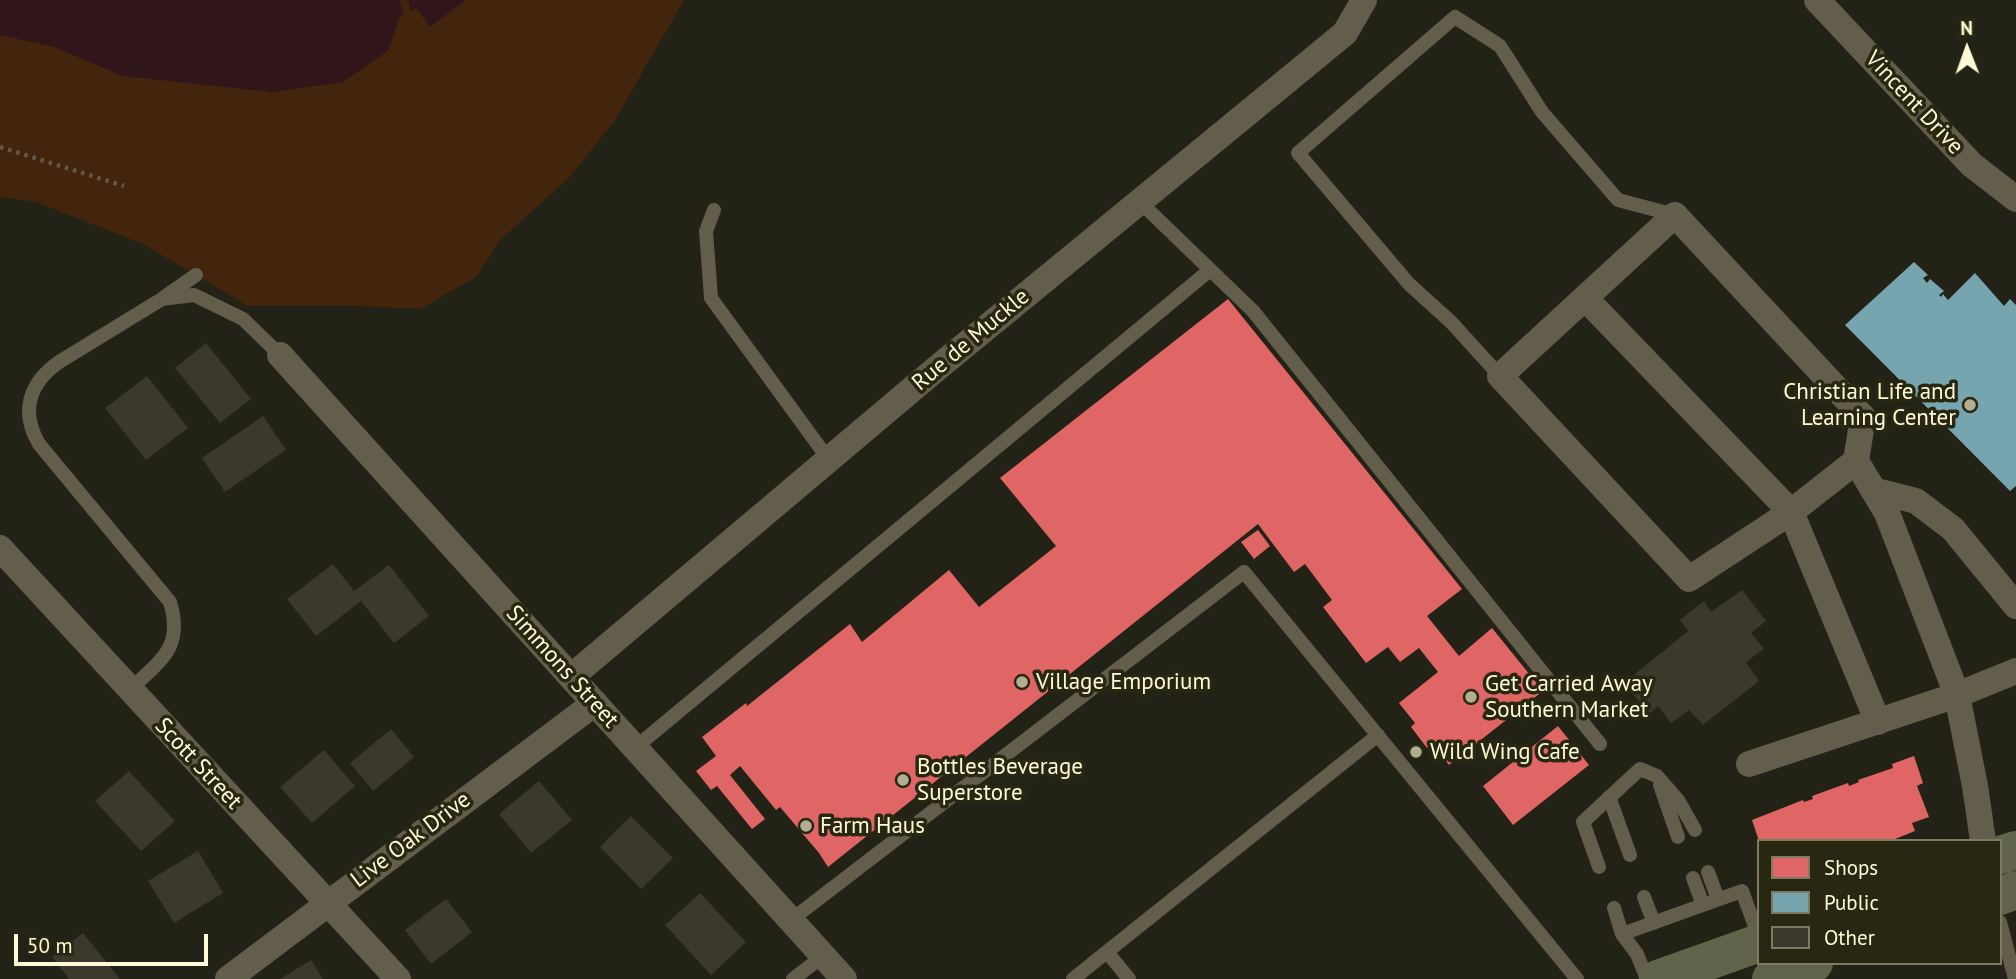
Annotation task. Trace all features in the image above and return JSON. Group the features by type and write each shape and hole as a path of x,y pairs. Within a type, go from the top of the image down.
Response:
{"main road":[{"path":"1658,979 1757,941"},
{"path":"1759,979 1784,965"},
{"path":"1771,979 1809,965"}],"street":[{"name":"Rue de Muckle","path":"571,677 1139,201 1345,33 1364,0"},
{"name":"Vincent Drive","path":"1817,0 1972,165 2016,199"},
{"path":"1856,461 1791,512 1689,579 1500,376 1675,215 1863,417 1856,461 1887,513 1957,695 1983,839"},
{"path":"1585,298 1791,512 1878,722"},
{"name":"Simmons Street","path":"279,355 844,979"},
{"path":"1873,489 1916,501 1952,529 2013,596"},
{"name":"Scott Street","path":"0,548 398,979"},
{"path":"1749,764 1957,695 2016,671"},
{"name":"Live Oak Drive","path":"228,979 595,703"}],"lane":[{"path":"1500,376 1451,322 1409,284 1298,153 1455,16 1500,46 1542,112 1618,200 1675,215"},
{"path":"1139,201 1253,311 1601,744"},
{"path":"714,210 706,231 711,298 829,460"},
{"path":"636,747 1210,270"},
{"path":"130,690 169,651 176,620 170,602 40,444 31,430 30,400 44,372 196,275"},
{"path":"162,299 194,295 223,308 243,319 279,355"},
{"path":"791,920 1244,572 1577,979"},
{"path":"1082,976 1107,952 1378,735"},
{"path":"1599,867 1583,822 1640,769 1657,776 1678,800 1696,830"},
{"path":"1657,776 1678,837"},
{"path":"1609,797 1630,855"},
{"path":"1708,872 1718,899"},
{"path":"1693,878 1703,905"},
{"path":"1622,934 1742,891 1757,934"},
{"path":"1644,897 1654,923"},
{"path":"1614,908 1622,934 1637,954 1647,979"},
{"path":"2002,930 2015,979"},
{"path":"1107,952 1129,979"},
{"path":"793,979 823,956"}],"path":[{"path":"0,147 124,186"}],"shaded area":[{"path":"0,0 466,0 430,28 390,50 343,82 272,92 123,76 54,47 0,35"},
{"path":"466,0 684,0 615,120 569,178 499,241 476,277 420,309 248,306 143,244 36,202 0,197 0,35 54,47 123,76 272,92 343,82 389,50 399,18 416,8 430,27"}],"building: Shops":[{"path":"1228,299 1462,589 1427,616 1459,656 1492,628 1543,691 1449,765 1433,744 1427,748 1411,727 1415,723 1399,703 1438,672 1419,648 1400,662 1388,647 1366,663 1323,607 1332,600 1305,564 1294,572 1258,524 828,867 780,807 776,810 740,766 730,775 765,819 752,829 717,786 711,790 696,771 716,756 702,737 746,703 747,706 850,624 862,642 949,570 979,607 1056,546 1000,478"},
{"path":"1258,530 1270,546 1254,559 1241,542"},
{"path":"1558,726 1589,765 1513,825 1483,786"},
{"path":"1914,756 1923,783 1917,786 1929,817 1912,823 1915,831 1895,839 1758,839 1752,820 1803,800 1813,799 1812,796 1848,783 1849,786 1859,782 1858,780 1893,768 1892,764"}],"building: Public":[{"name":"Christian Life and Learning Center","path":"1914,262 1928,275 1923,278 1927,283 1930,279 1944,291 1939,295 1941,297 1943,294 1948,300 1975,273 2004,306 2010,299 2016,305 2016,486 2010,491 1845,325"}],"building: Other":[{"path":"206,343 251,399 220,423 175,368"},
{"path":"147,376 188,428 146,460 105,408"},
{"path":"263,416 286,450 225,492 202,458"},
{"path":"333,564 354,591 389,565 429,616 394,643 361,601 316,636 287,599"},
{"path":"1742,590 1766,621 1751,633 1764,649 1746,662 1759,681 1703,725 1689,710 1671,723 1658,706 1649,714 1624,683 1688,631 1680,620 1704,601 1711,612"},
{"path":"391,729 414,757 373,791 350,763"},
{"path":"324,750 355,786 312,823 280,787"},
{"path":"129,771 175,821 141,851 95,801"},
{"path":"539,781 572,820 531,853 499,814"},
{"path":"631,816 673,858 641,889 600,847"},
{"path":"198,851 223,893 174,923 148,881"},
{"path":"700,893 746,942 711,975 665,925"},
{"path":"446,899 472,932 431,964 405,930"},
{"path":"83,933 120,979 69,979 52,957"},
{"path":"311,960 323,979 280,979"}],"waterway":[{"path":"404,0 407,13"}],"place":[{"name":"Christian Life and Learning Center","path":"1970,405"},
{"name":"Village Emporium","path":"1022,682"},
{"name":"Get Carried Away Southern Market","path":"1471,697"},
{"name":"Wild Wing Cafe","path":"1416,752"},
{"name":"Bottles Beverage Superstore","path":"903,780"},
{"name":"Farm Haus","path":"806,826"}]}
